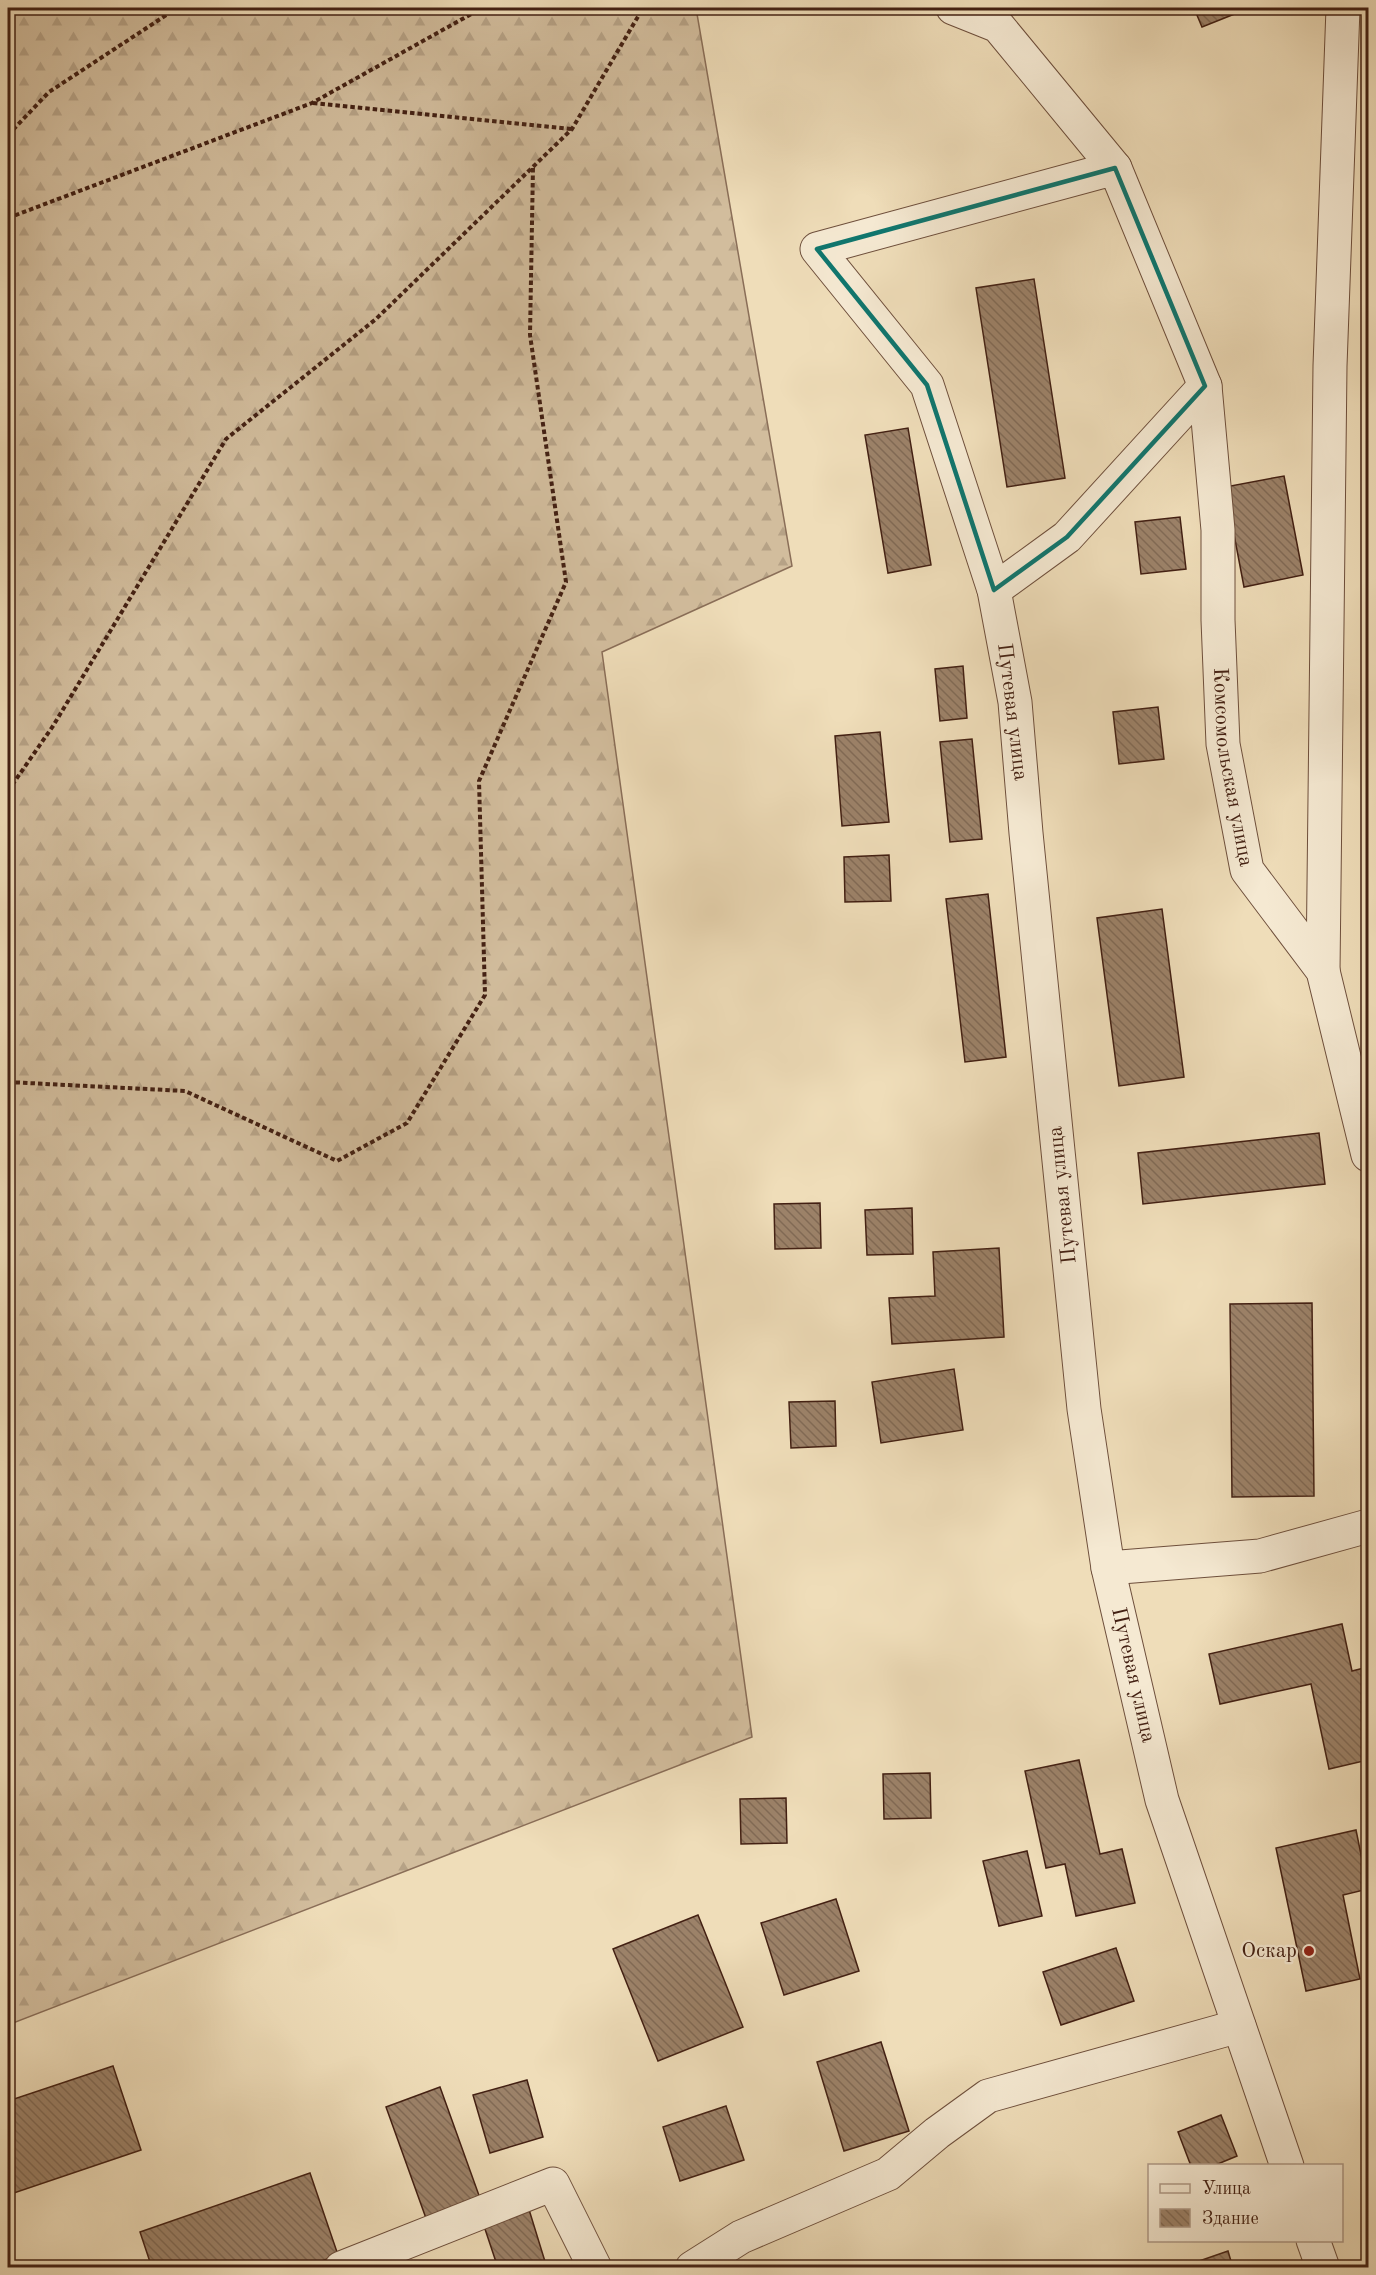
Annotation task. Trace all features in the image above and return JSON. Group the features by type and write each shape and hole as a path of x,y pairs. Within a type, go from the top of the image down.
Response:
{"street":[{"name":"Комсомольская улица","path":"953,8 998,26 1115,168 1205,386 1218,530 1218,620 1223,744 1247,870 1323,970 1368,1155"},
{"path":"1323,970 1330,366 1343,8"},
{"name":"Путевая улица","path":"1115,168 817,249 927,384 994,590 1015,702 1084,1409 1108,1568 1162,1800 1286,2164"},
{"path":"994,590 1067,537 1205,386"},
{"path":"1108,1568 1260,1556 1368,1526"},
{"path":"692,2268 741,2236 888,2174 937,2133 988,2096 1239,2026"},
{"path":"341,2268 554,2184 595,2268"},
{"path":"1313,2242 1323,2268"}],"path":[{"path":"8,135 49,92 177,8"},
{"path":"8,218 312,103 482,8"},
{"path":"8,791 52,726 226,439 376,319 572,129 644,8"},
{"path":"312,103 572,129"},
{"path":"8,1082 185,1092 337,1161 407,1123 485,995 479,781 566,582 530,335 533,167"}],"highlighted area":[{"path":"1115,168 1205,386 1067,537 994,590 927,385 817,249"}],"green space":[{"path":"8,8 696,8 792,566 602,652 752,1737 8,2025"}],"building":[{"path":"1194,8 1235,8 1237,13 1202,27"},
{"path":"1034,279 1065,478 1007,487 976,288"},
{"path":"908,428 931,565 888,573 865,435"},
{"path":"1284,476 1303,575 1244,587 1225,487"},
{"path":"1180,517 1186,569 1141,574 1135,522"},
{"path":"963,666 967,718 940,721 935,669"},
{"path":"1158,707 1164,759 1119,764 1113,712"},
{"path":"880,732 889,822 842,826 835,736"},
{"path":"972,739 982,839 950,842 940,742"},
{"path":"889,855 891,901 845,902 844,857"},
{"path":"988,894 1006,1057 965,1062 946,899"},
{"path":"1162,909 1184,1077 1119,1086 1097,918"},
{"path":"1319,1133 1325,1184 1143,1204 1138,1153"},
{"path":"820,1203 821,1248 775,1249 774,1204"},
{"path":"912,1208 913,1254 867,1255 865,1210"},
{"path":"999,1248 1004,1337 892,1344 889,1298 935,1296 933,1252"},
{"path":"1312,1303 1314,1496 1232,1497 1230,1304"},
{"path":"954,1369 963,1430 881,1443 872,1382"},
{"path":"835,1401 836,1446 791,1448 789,1402"},
{"path":"1342,1624 1352,1671 1368,1667 1368,1760 1329,1769 1311,1684 1220,1704 1209,1654"},
{"path":"1079,1760 1100,1854 1122,1849 1135,1903 1076,1916 1065,1864 1046,1868 1025,1771"},
{"path":"930,1773 931,1818 884,1819 883,1774"},
{"path":"786,1798 787,1843 741,1844 740,1799"},
{"path":"1356,1830 1368,1889 1343,1895 1360,1979 1306,1991 1276,1848"},
{"path":"1027,1851 1042,1916 999,1926 983,1861"},
{"path":"836,1899 859,1971 784,1995 761,1923"},
{"path":"698,1915 743,2027 658,2061 613,1949"},
{"path":"1116,1948 1134,2001 1061,2025 1043,1972"},
{"path":"881,2042 909,2131 844,2151 817,2062"},
{"path":"113,2066 141,2150 8,2195 8,2101"},
{"path":"527,2080 543,2137 490,2153 473,2095"},
{"path":"440,2087 481,2201 427,2221 386,2107"},
{"path":"726,2106 744,2160 680,2181 663,2127"},
{"path":"1221,2115 1237,2156 1218,2164 1190,2164 1178,2132"},
{"path":"310,2173 338,2255 303,2268 152,2268 140,2232"},
{"path":"527,2203 547,2268 498,2268 481,2217"},
{"path":"1228,2251 1233,2268 1179,2268"}],"place":[{"name":"Оскар","path":"1309,1951"}]}
